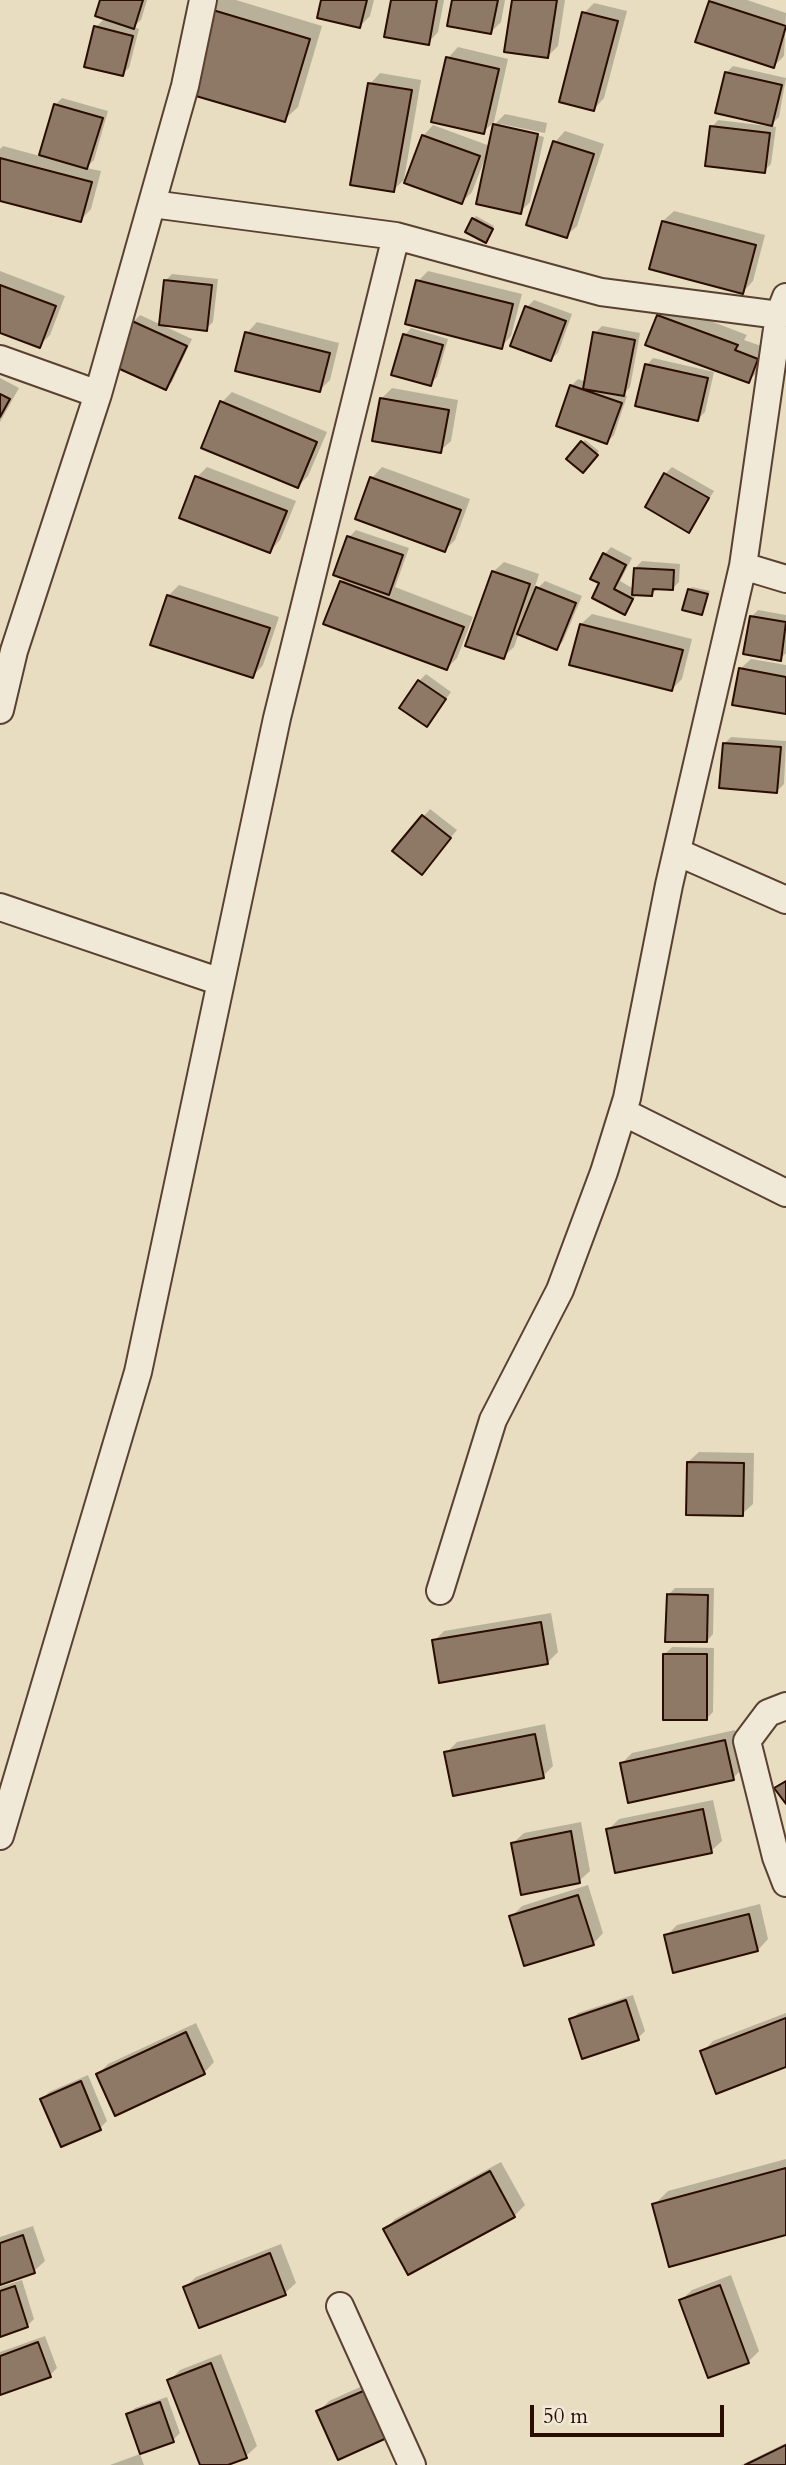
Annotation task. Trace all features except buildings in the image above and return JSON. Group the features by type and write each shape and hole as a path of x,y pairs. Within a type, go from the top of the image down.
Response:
{"street":[{"path":"0,710 4,679 98,394 186,86 203,0"},
{"path":"152,204 396,236 601,292 784,303 743,566 677,852 622,1112 560,1290 493,1420 440,1591"},
{"path":"0,1836 138,1372 277,718 396,236"},
{"path":"0,359 98,394"},
{"path":"743,566 786,579"},
{"path":"677,852 786,900"},
{"path":"0,908 221,982"},
{"path":"622,1112 786,1193"},
{"path":"786,1706 768,1713 747,1741 776,1857 786,1883"},
{"path":"340,2306 412,2465"}]}
